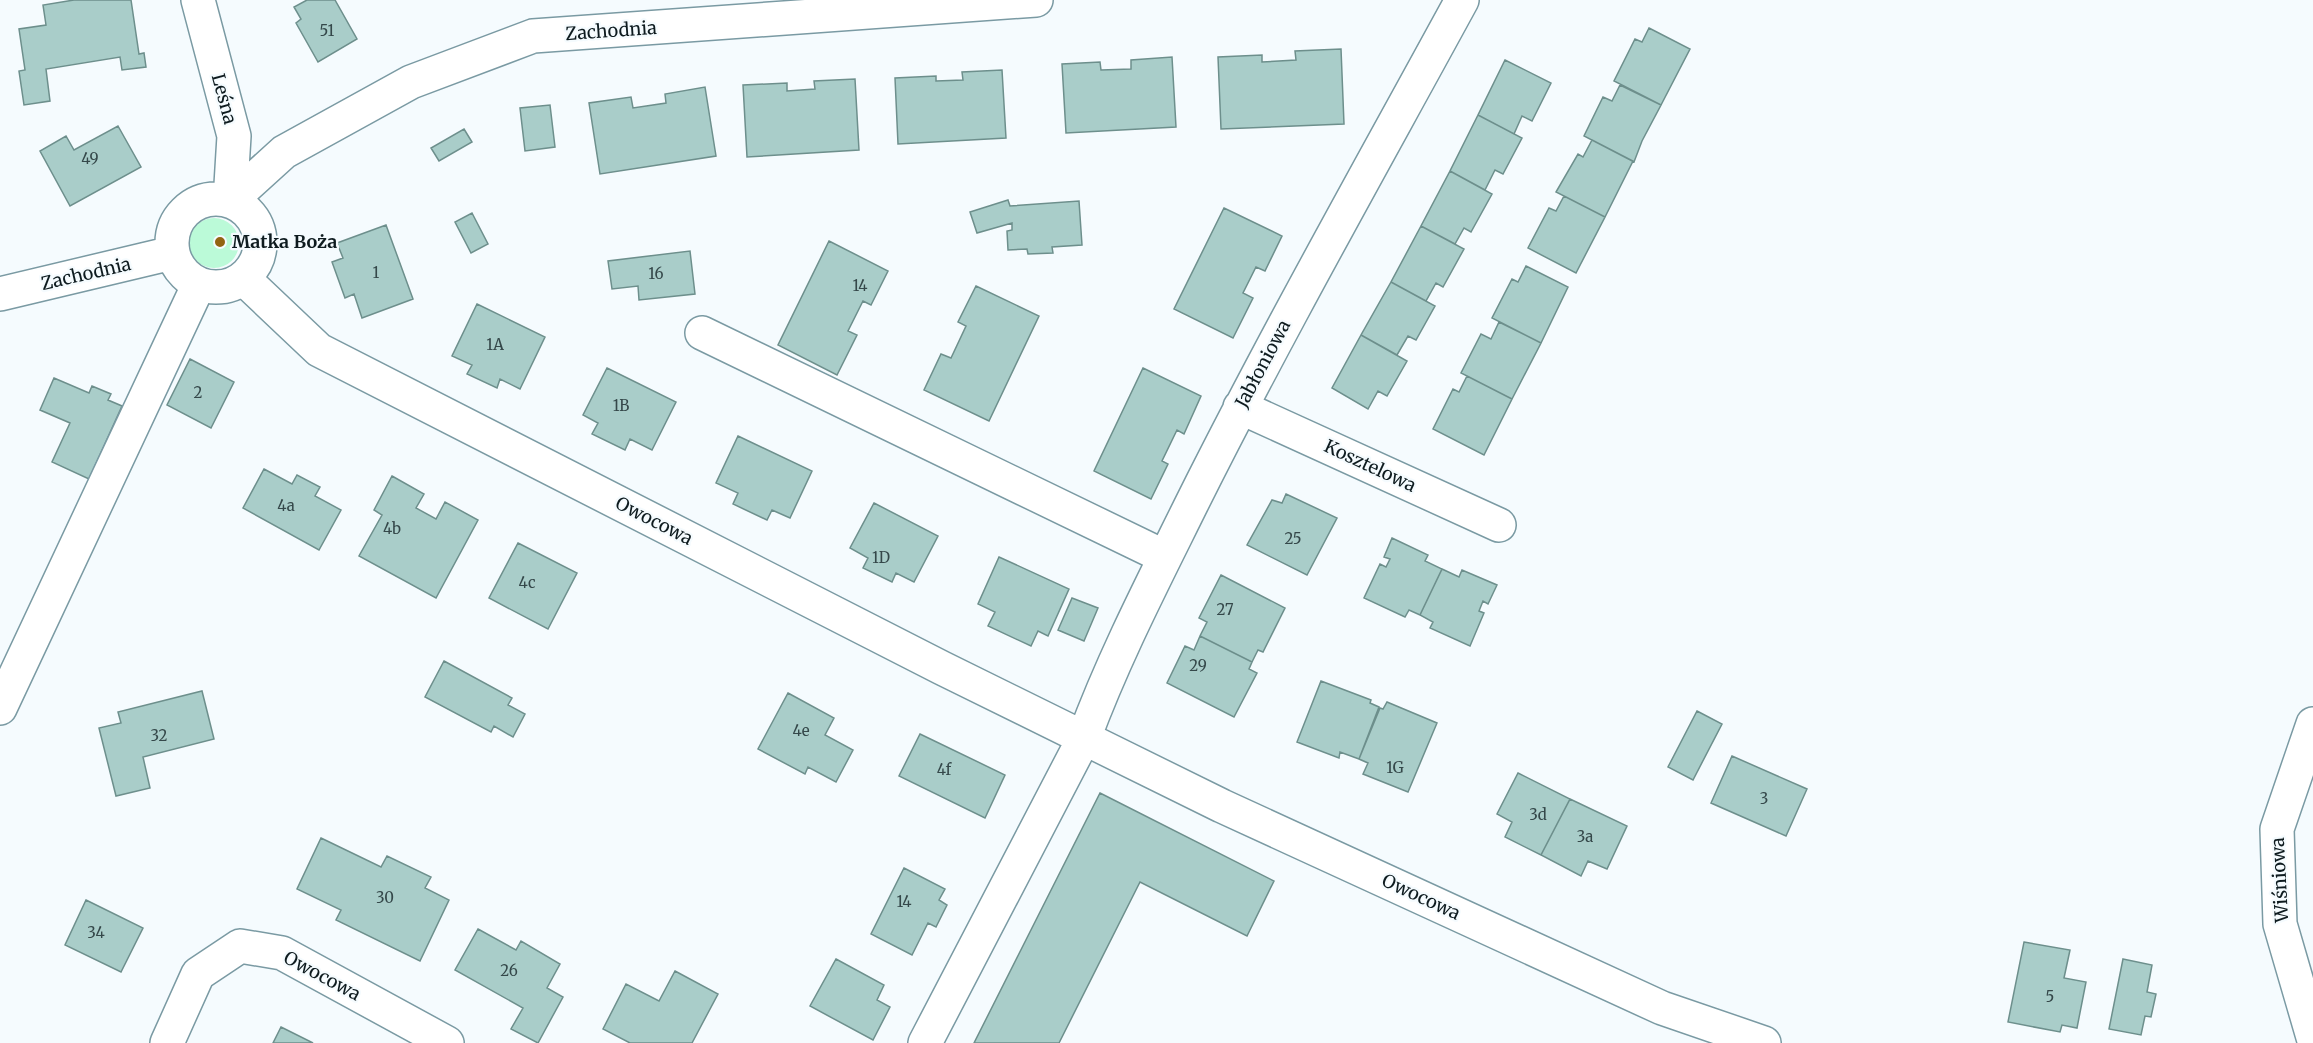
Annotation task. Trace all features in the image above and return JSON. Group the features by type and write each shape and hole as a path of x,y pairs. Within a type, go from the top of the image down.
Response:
{"street":[{"name":"Leśna","path":"198,0 234,136 230,201"},
{"name":"Zachodnia","path":"230,201 284,152 411,82 533,36 1036,0"},
{"name":"Jabłoniowa","path":"1084,738 1102,692 1165,557 1240,406 1462,0"},
{"path":"217,199 230,201 242,207 251,217 260,242 258,256 252,268 243,278 222,287 199,284 187,277 177,266 172,253 171,240 175,226 181,215 191,206 217,199"},
{"name":"Zachodnia","path":"0,294 172,253"},
{"name":"Owocowa","path":"243,278 319,350 942,668 1222,806 1662,1008 1764,1043"},
{"path":"0,708 199,284"},
{"path":"702,333 1165,557"},
{"name":"Kosztelowa","path":"1240,406 1499,525"},
{"name":"Wiśniowa","path":"2313,724 2277,829 2280,924 2313,1037"},
{"path":"925,1043 1084,738"},
{"name":"Owocowa","path":"167,1043 198,974 240,946 282,953 447,1043"}],"green space":[{"path":"209,218 219,218 232,225 239,238 239,248 232,261 219,268 209,268 200,264 193,257 189,248 189,238 193,229 200,222"}],"building":[{"path":"74,0 131,0 139,54 144,53 146,67 122,70 120,57 46,69 50,101 24,105 19,71 25,70 19,29 46,25 43,5"},
{"path":"307,0 335,0 357,39 318,62 296,23 301,19 294,7"},
{"path":"1649,28 1690,49 1661,105 1614,81 1635,39 1642,42"},
{"path":"1341,49 1344,124 1221,129 1218,57 1262,55 1262,62 1296,60 1295,51"},
{"path":"1172,57 1176,127 1066,133 1062,64 1100,62 1101,70 1131,69 1131,60"},
{"path":"1505,60 1551,83 1532,121 1522,116 1514,134 1478,115"},
{"path":"1002,70 1006,138 898,144 895,78 936,76 936,81 963,80 962,72"},
{"path":"855,79 859,150 747,157 743,85 787,83 787,91 815,89 814,81"},
{"path":"1620,85 1661,105 1634,162 1584,136 1603,97 1612,101"},
{"path":"705,87 716,156 600,174 589,103 631,97 633,108 666,103 665,94"},
{"path":"550,105 555,147 525,151 520,108"},
{"path":"1478,115 1522,138 1503,174 1495,170 1485,190 1450,171"},
{"path":"118,126 141,167 70,206 40,151 66,136 74,150"},
{"path":"464,129 472,142 439,161 431,148"},
{"path":"1592,140 1633,161 1605,217 1556,192 1578,154 1583,157"},
{"path":"1450,171 1492,194 1471,232 1464,228 1455,244 1421,226"},
{"path":"1564,196 1605,217 1576,273 1528,248 1549,208 1556,211"},
{"path":"1008,200 1010,206 1079,201 1082,245 1052,247 1053,253 1028,254 1027,249 1008,250 1007,231 1012,230 1012,223 977,233 970,212"},
{"path":"1224,208 1282,236 1265,271 1256,267 1243,293 1253,298 1233,338 1174,309"},
{"path":"472,213 488,244 471,253 455,222"},
{"path":"386,225 413,299 362,318 354,294 345,298 332,262 343,258 337,243"},
{"path":"1421,226 1464,249 1443,287 1436,283 1426,301 1391,282"},
{"path":"829,241 888,271 871,305 863,301 848,331 857,335 837,375 778,345"},
{"path":"690,251 695,294 639,300 638,286 612,289 608,261"},
{"path":"1526,266 1568,287 1541,343 1492,318 1512,279 1518,282"},
{"path":"1391,282 1435,306 1416,340 1408,336 1397,355 1361,335"},
{"path":"976,286 1039,316 989,421 924,390 941,354 951,358 966,326 958,322"},
{"path":"477,304 545,337 520,389 500,379 497,388 467,374 472,365 452,356"},
{"path":"1499,322 1541,343 1512,399 1461,373 1481,334 1491,339"},
{"path":"1361,335 1407,361 1387,396 1378,391 1368,409 1332,388"},
{"path":"190,359 234,382 211,428 167,405"},
{"path":"607,368 676,402 652,450 630,439 625,450 592,434 598,423 583,415"},
{"path":"1143,368 1201,396 1184,434 1177,430 1162,461 1168,464 1151,499 1094,471"},
{"path":"1467,376 1512,399 1484,455 1433,429 1453,389 1459,392"},
{"path":"54,378 89,393 92,386 111,394 108,400 122,406 89,479 52,462 70,423 40,410"},
{"path":"738,436 812,471 790,518 772,510 767,520 733,504 738,493 716,483"},
{"path":"264,469 292,484 297,475 320,487 315,496 341,510 319,550 243,508"},
{"path":"392,476 424,494 416,508 436,519 445,502 478,520 436,598 359,556 382,515 374,510"},
{"path":"1286,494 1337,518 1307,575 1247,545 1272,500 1282,503"},
{"path":"874,503 938,536 914,582 896,573 892,582 863,568 868,558 850,548"},
{"path":"1392,538 1428,555 1425,561 1442,569 1420,615 1409,610 1405,617 1364,598 1380,564 1386,567 1390,559 1384,557"},
{"path":"518,543 577,573 548,629 489,598"},
{"path":"999,557 1069,589 1048,636 1038,631 1031,646 988,626 995,612 978,604"},
{"path":"1442,569 1459,577 1462,570 1497,585 1488,604 1483,601 1479,611 1484,613 1470,646 1430,628 1433,622 1420,615"},
{"path":"1221,575 1285,608 1263,652 1258,650 1252,662 1200,636 1207,622 1199,618"},
{"path":"1072,598 1098,608 1084,641 1058,630"},
{"path":"1200,636 1252,662 1249,669 1257,673 1234,717 1167,683 1185,646 1194,650"},
{"path":"444,661 512,698 508,705 525,714 513,737 494,726 491,732 425,697"},
{"path":"1321,681 1371,700 1370,703 1379,707 1359,759 1340,752 1339,758 1297,742"},
{"path":"202,691 214,739 143,757 150,788 116,796 99,728 121,723 118,712"},
{"path":"788,693 834,718 825,735 853,750 836,782 808,767 805,774 758,749"},
{"path":"1387,702 1437,723 1408,792 1363,774 1368,763 1359,759 1380,708 1383,709"},
{"path":"1697,711 1722,724 1693,780 1668,767"},
{"path":"920,734 1005,775 985,818 899,776"},
{"path":"1732,756 1807,789 1786,836 1711,803"},
{"path":"1518,773 1570,799 1541,855 1505,837 1512,822 1497,814"},
{"path":"1100,793 1274,881 1247,936 1140,882 1059,1043 974,1043"},
{"path":"1570,799 1627,826 1607,869 1588,861 1581,876 1541,855"},
{"path":"321,838 381,867 387,856 431,877 425,888 449,900 420,961 336,920 341,910 297,889"},
{"path":"904,868 945,889 939,900 947,905 936,927 928,923 912,955 871,934"},
{"path":"86,900 143,928 121,972 65,945"},
{"path":"478,929 516,950 521,941 560,964 547,988 563,997 538,1043 511,1029 523,1008 455,970"},
{"path":"2024,942 2070,950 2064,978 2086,982 2077,1028 2062,1025 2060,1032 2008,1022"},
{"path":"836,959 884,985 877,1000 890,1007 873,1040 810,1006"},
{"path":"2123,959 2152,965 2147,992 2156,994 2151,1017 2145,1016 2141,1035 2109,1029"},
{"path":"675,971 718,994 692,1043 630,1043 603,1029 626,984 659,1001"},
{"path":"281,1027 313,1043 273,1043"}],"place":[{"name":"Matka Boża","path":"220,242"}]}
